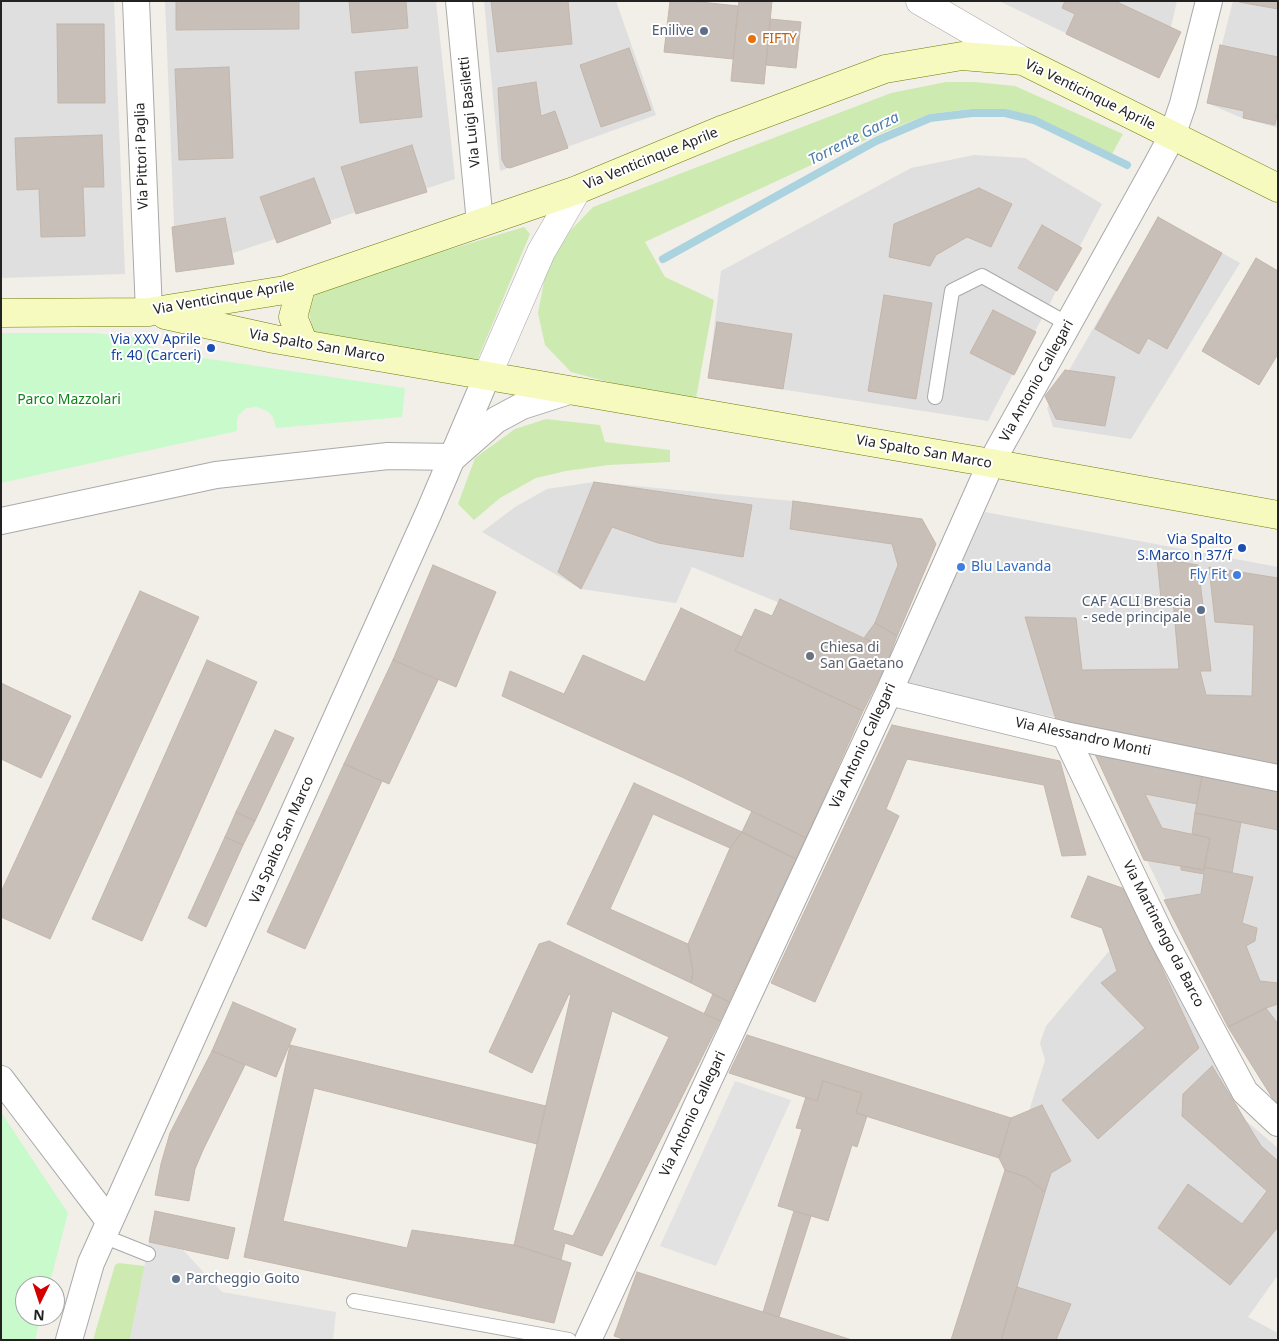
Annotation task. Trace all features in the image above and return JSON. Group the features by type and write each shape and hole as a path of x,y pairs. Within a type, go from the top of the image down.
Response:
{"main road":[{"name":"Via Venticinque Aprile","path":"1,313 148,312 285,290 577,190 724,129 886,69 962,56 1023,61 1278,188"},
{"path":"302,284 294,317 304,344"},
{"name":"Via Spalto San Marco","path":"148,312 304,344 991,463 1278,515"}],"street":[{"name":"Via Pittori Paglia","path":"136,1 148,312"},
{"name":"Via Luigi Basiletti","path":"459,1 480,223"},
{"name":"Via Antonio Callegari","path":"588,1340 889,692 991,463 1172,136 1184,104 1209,1"},
{"path":"921,2 1023,61"},
{"name":"Via Spalto San Marco","path":"69,1340 90,1263 454,457 487,376 542,252 577,190"},
{"name":"Via Spalto San Marco","path":"454,457 496,420 522,406 569,391"},
{"path":"1,522 216,475 388,456 454,457"},
{"name":"Via Alessandro Monti","path":"889,692 1065,735 1278,778"},
{"name":"Via Martinengo da Barco","path":"1065,735 1161,935 1245,1092 1278,1123"},
{"path":"1,1079 106,1229"}],"lane":[{"path":"935,397 952,291 982,276 1068,324"},
{"path":"106,1229 148,1254"},
{"path":"354,1302 569,1340"}],"shaded area":[{"path":"1,1 114,1 125,274 1,278"},
{"path":"165,1 436,1 455,179 176,272"},
{"path":"484,1 616,1 656,115 500,171"},
{"path":"999,1 1177,1 1159,78"},
{"path":"1233,1 1278,1 1278,128 1242,118 1207,103"},
{"path":"974,155 1025,158 1102,204 988,421 708,378 721,271 911,168"},
{"path":"1158,217 1240,263 1131,439 1053,427 1047,408"},
{"path":"594,482 793,501 922,519 936,544 892,649 692,567 676,603 581,589 482,532 515,507 547,489"},
{"path":"985,512 1278,567 1278,763 904,686"},
{"path":"1094,752 1278,791 1278,1107 1228,1027"},
{"path":"1088,876 1125,889 1245,1120 1278,1148 1278,1275 1248,1317 1278,1333 1278,1340 957,1340 1045,1060 1040,1043 1046,1026 1110,950 1102,928 1071,917"},
{"path":"735,1081 791,1100 716,1266 660,1246"},
{"name":"Parcheggio Goito","path":"149,1242 183,1250 222,1292 336,1312 333,1340 130,1340"}],"green space":[{"path":"946,82 975,82 1015,86 1123,134 1112,154 1037,118 1006,109 971,109 929,114 874,136 645,242 665,277 714,300 696,398 627,387 571,372 545,345 538,313 546,271 570,231 593,207 891,93"},
{"path":"524,227 530,234 477,361 314,335 308,308 318,289"},
{"name":"Parco Mazzolari","path":"1,333 94,333 145,338 156,351 405,388 402,417 276,428 273,417 267,411 257,407 246,408 238,416 237,431 1,483"},
{"path":"546,419 600,425 605,442 670,450 670,462 609,465 566,471 536,478 500,498 474,520 458,504 475,458 515,429"},
{"path":"1,1112 68,1213 52,1276 15,1276 15,1326 38,1326 35,1340 1,1340"},
{"path":"119,1263 145,1266 130,1340 93,1340 115,1265"}],"building":[{"path":"176,1 299,1 299,29 176,30"},
{"path":"349,1 406,1 408,28 352,33"},
{"path":"491,1 568,1 572,44 497,52"},
{"path":"670,1 691,1 738,6 733,59 664,52"},
{"name":"FIFTY","path":"739,1 772,1 764,84 731,81"},
{"path":"1065,1 1115,1 1181,32 1159,78 1066,34 1075,14 1062,8"},
{"path":"1278,1 1278,9 1239,2"},
{"path":"770,19 801,22 796,68 766,65"},
{"path":"57,24 104,24 105,103 58,103"},
{"path":"1220,45 1278,57 1278,110 1275,125 1243,118 1244,111 1207,103"},
{"path":"629,48 651,110 601,127 580,65"},
{"path":"229,67 233,158 179,160 175,69"},
{"path":"417,67 422,117 360,123 355,72"},
{"path":"536,82 541,116 555,111 568,148 510,168 506,167 502,160 498,88"},
{"path":"102,135 104,187 83,187 85,236 41,237 39,189 17,190 15,138"},
{"path":"412,145 427,192 356,214 341,167"},
{"path":"314,178 331,223 277,243 260,197"},
{"path":"979,188 1012,204 991,247 967,237 936,255 930,266 889,257 894,224"},
{"path":"1158,217 1222,253 1167,349 1148,338 1139,354 1095,329"},
{"path":"225,218 234,264 176,272 172,227"},
{"path":"1042,225 1082,248 1057,291 1018,268"},
{"path":"1256,258 1278,271 1278,354 1259,385 1202,351"},
{"path":"884,295 932,303 916,399 868,391"},
{"path":"993,310 1036,332 1014,375 970,353"},
{"path":"717,322 792,334 783,389 708,378"},
{"path":"1065,370 1115,377 1105,426 1056,419 1045,396"},
{"path":"594,482 752,505 743,557 658,543 612,527 581,589 558,572"},
{"path":"793,501 922,519 936,544 897,636 875,623 898,565 892,544 790,529"},
{"path":"1157,558 1198,565 1211,671 1200,671 1206,695 1252,696 1254,625 1215,622 1209,567 1278,578 1278,768 1057,723 1025,617 1076,618 1082,670 1179,669 1173,600 1161,599"},
{"path":"433,565 496,592 456,687 393,660"},
{"path":"140,591 199,617 50,939 1,917 1,892"},
{"name":"Chiesa di San Gaetano","path":"780,599 881,646 874,660 886,665 863,711 735,651 755,609 772,616"},
{"path":"681,608 742,637 735,651 863,711 806,838 684,778 502,696 510,671 564,694 583,655 645,682"},
{"path":"875,623 897,636 886,665 874,660 881,646 864,638"},
{"path":"207,660 257,682 142,941 92,919"},
{"path":"393,660 438,680 389,784 344,764"},
{"path":"1,683 71,716 41,778 1,759"},
{"path":"892,725 1060,761 1086,855 1062,856 1044,785 907,759 886,809 899,816 815,1002 771,983"},
{"path":"275,730 294,738 255,821 236,812"},
{"path":"1094,752 1202,776 1197,804 1145,794 1162,828 1210,838 1204,870 1144,860"},
{"path":"344,764 382,781 305,949 267,932"},
{"path":"1202,776 1278,792 1278,830 1195,813"},
{"path":"634,783 742,832 730,848 653,814 610,909 688,944 693,971 691,983 567,924"},
{"path":"752,811 806,838 796,859 742,832"},
{"path":"236,812 255,821 243,845 225,837"},
{"path":"1195,813 1241,822 1232,873 1204,867 1210,838 1192,834"},
{"path":"742,832 796,859 729,1002 691,983 693,971 688,944 730,848"},
{"path":"225,837 243,845 206,927 188,918"},
{"path":"1181,866 1204,870 1204,867 1253,877 1242,923 1257,928 1255,941 1246,946 1260,981 1278,983 1278,1004 1228,1027 1164,900 1201,894 1204,874 1181,870"},
{"path":"1088,876 1125,889 1199,1048 1098,1139 1062,1100 1145,1028 1101,983 1117,971 1102,928 1071,917"},
{"path":"549,941 720,1021 602,1256 565,1243 561,1260 514,1245 571,995 569,994 532,1073 489,1052 539,944","holes":["612,1011 669,1037 573,1236 553,1230"]},
{"path":"713,994 729,1002 720,1021 704,1014"},
{"path":"233,1002 296,1029 276,1077 212,1051"},
{"path":"1266,1008 1278,1024 1278,1107 1228,1027"},
{"path":"747,1035 1011,1118 999,1158 856,1113 862,1093 823,1081 817,1101 729,1073"},
{"path":"290,1045 546,1106 537,1144 314,1088 283,1221 407,1248 412,1230 514,1245 571,1263 554,1323 244,1257"},
{"path":"212,1051 245,1065 195,1169 189,1201 155,1195 170,1133"},
{"path":"1212,1066 1261,1146 1278,1161 1278,1227 1230,1285 1158,1228 1188,1184 1242,1224 1267,1191 1182,1116 1183,1094"},
{"path":"823,1081 862,1093 856,1113 867,1116 857,1147 852,1145 828,1221 778,1206 802,1129 796,1128 806,1097 817,1101"},
{"path":"1042,1105 1071,1161 1051,1173 1045,1192 1026,1177 1005,1170 999,1158 1011,1118"},
{"path":"1005,1170 1026,1177 1045,1192 1001,1340 951,1340"},
{"path":"155,1211 235,1228 228,1259 149,1242"},
{"path":"794,1211 811,1216 779,1317 763,1312"},
{"path":"637,1272 852,1340 626,1340 614,1336"},
{"path":"1017,1287 1071,1304 1056,1340 1001,1340"}],"waterway":[{"name":"Torrente Garza","path":"663,259 876,141 930,118 972,113 1005,113 1034,120 1127,165"}],"place":[{"name":"Enilive","path":"704,31"},
{"name":"FIFTY","path":"752,39"},
{"name":"Via XXV Aprile fr. 40 (Carceri)","path":"211,348"},
{"name":"Via Spalto S.Marco n 37/f","path":"1242,548"},
{"name":"Blu Lavanda","path":"961,567"},
{"name":"Fly Fit","path":"1237,575"},
{"name":"CAF ACLI Brescia - sede principale","path":"1201,610"},
{"name":"Chiesa di San Gaetano","path":"810,656"},
{"name":"Parcheggio Goito","path":"176,1279"}]}
